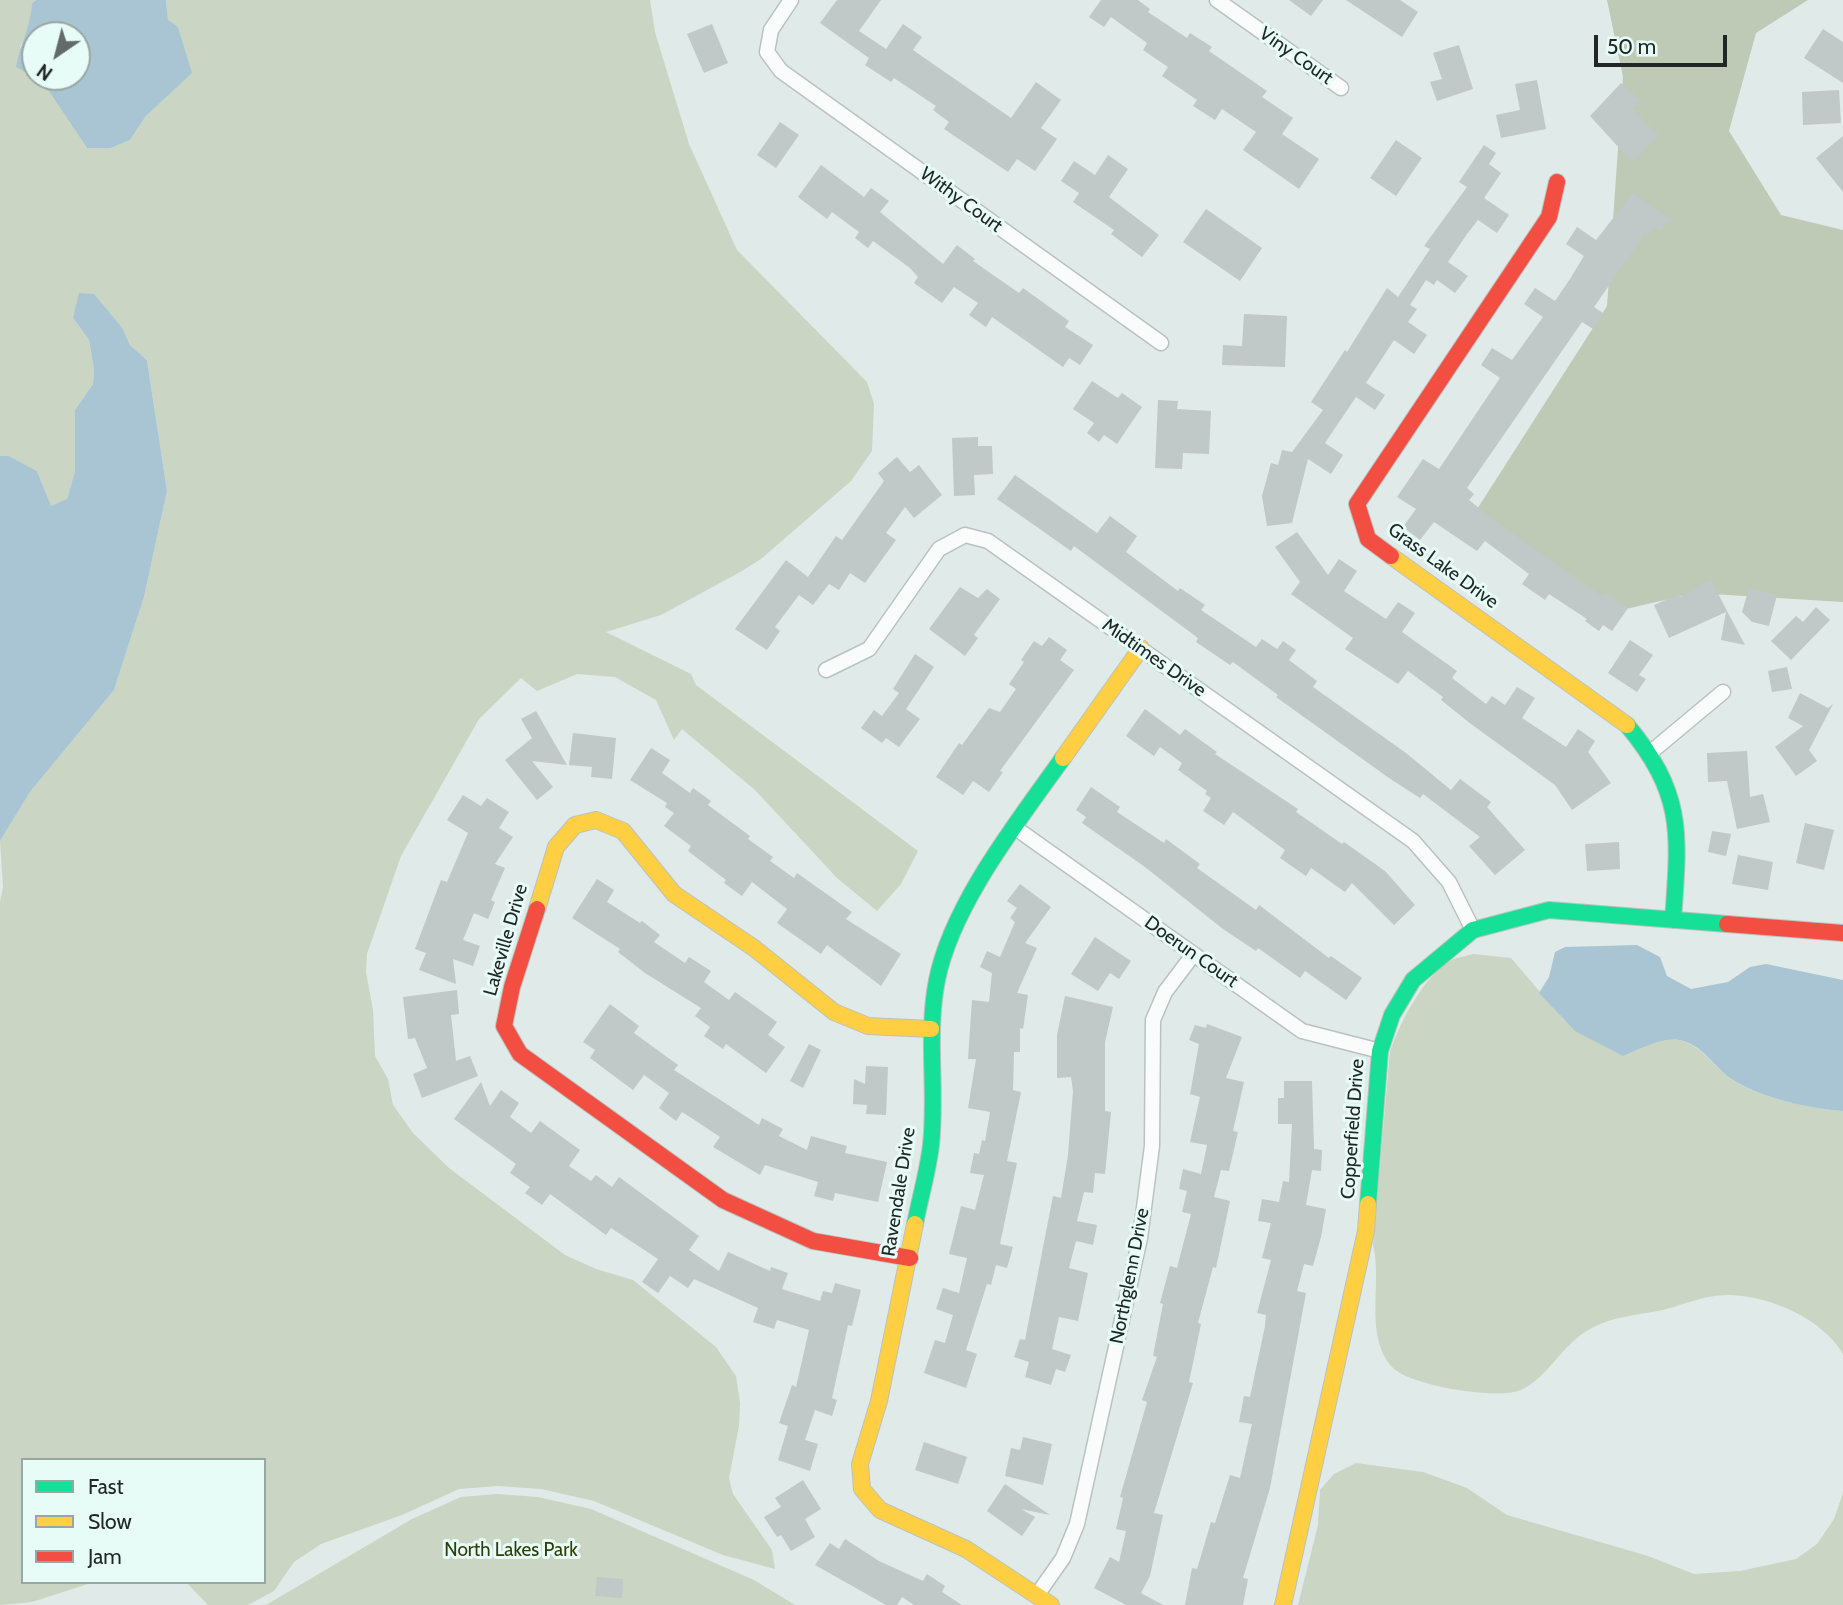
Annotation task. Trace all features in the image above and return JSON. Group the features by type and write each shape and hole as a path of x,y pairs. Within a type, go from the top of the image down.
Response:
{"street":[{"name":"Withy Court","path":"791,0 771,30 767,52 780,71 1161,343"},
{"name":"Viny Court","path":"1217,0 1341,88"},
{"name":"Grass Lake Drive","path":"1557,182 1549,218 1357,504 1368,539 1623,721 1651,752 1670,786 1679,824 1673,920"},
{"name":"Midtimes Drive","path":"826,670 869,649 939,549 965,536 988,541 1413,841 1449,882 1473,930"},
{"name":"Ravendale Drive","path":"1051,1605 966,1549 880,1510 862,1489 860,1464 879,1401 931,1144 931,1029 937,979 952,929 1014,827 1141,648"},
{"path":"1651,752 1723,692"},
{"name":"Lakeville Drive","path":"910,1258 813,1241 723,1200 520,1054 504,1026 512,987 556,847 575,825 596,820 623,831 674,894 754,948 834,1012 868,1026 931,1029"},
{"name":"Doerun Court","path":"1014,827 1302,1031 1380,1051"},
{"name":"Copperfield Drive","path":"1283,1605 1366,1231 1380,1051 1392,1015 1413,980 1473,930 1549,910 1843,933"},
{"name":"Northglenn Drive","path":"1037,1595 1063,1558 1077,1524 1140,1238 1152,1146 1153,1020 1165,992 1193,955"}],"green space":[{"path":"0,0 36,0 32,3 31,21 21,21 21,91 49,91 87,148 111,148 130,140 146,116 191,73 178,27 168,21 166,0 650,0 655,32 689,144 737,250 867,382 874,404 872,451 851,481 761,559 661,615 606,632 691,674 696,685 918,851 901,884 877,911 837,878 755,790 682,729 674,740 656,700 615,677 577,674 537,691 521,678 479,719 401,856 367,954 366,972 373,1010 375,1056 388,1079 393,1105 413,1133 449,1168 565,1255 596,1269 633,1280 716,1347 736,1376 740,1403 739,1426 729,1478 733,1494 772,1550 775,1569 723,1555 594,1501 541,1489 498,1486 459,1489 402,1515 321,1544 294,1562 274,1591 248,1605 208,1605 188,1584 266,1584 266,1458 21,1458 21,1584 88,1584 32,1602 0,1605 0,902 3,887 0,841 30,792 114,690 144,597 167,491 147,360 130,345 123,329 73,318 89,340 94,370 93,384 75,410 75,471 67,499 51,507 37,471 9,456 0,456"},
{"path":"1607,0 1808,0 1756,33 1729,131 1781,215 1843,230 1843,602 1695,593 1587,618 1472,517 1607,306 1623,77"},
{"path":"1473,954 1511,958 1564,1020 1623,1056 1658,1042 1679,1040 1693,1046 1726,1075 1750,1089 1799,1104 1843,1111 1843,1354 1823,1330 1794,1312 1746,1296 1721,1295 1600,1324 1581,1334 1531,1384 1510,1393 1475,1392 1435,1386 1403,1375 1393,1368 1384,1355 1376,1325 1376,1260 1373,1245 1390,1052 1406,1015 1422,988 1452,960"},
{"path":"1356,1463 1423,1472 1467,1488 1507,1515 1648,1556 1694,1574 1740,1571 1796,1559 1817,1544 1834,1519 1843,1493 1843,1605 1298,1605 1318,1525 1320,1490 1334,1474"},
{"name":"North Lakes Park","path":"497,1494 538,1497 591,1509 754,1580 795,1605 266,1605 412,1519 461,1497"}],"water":[{"path":"36,0 166,0 168,20 178,27 192,73 146,116 130,140 111,148 87,148 49,91 91,91 91,21 29,21 32,3"},
{"path":"21,48 21,70 16,67"},
{"path":"79,293 94,294 123,329 130,345 147,360 167,491 144,597 114,690 30,792 0,841 0,456 9,456 37,471 51,506 67,499 75,471 75,410 93,384 94,370 89,340 73,318"},
{"path":"1637,945 1660,957 1667,976 1691,989 1728,982 1750,967 1766,964 1843,980 1843,1111 1800,1105 1741,1085 1701,1051 1679,1040 1658,1042 1623,1056 1575,1031 1539,993 1549,977 1555,952 1565,947"}],"building":[{"path":"837,0 881,0 859,31 886,49 903,24 922,37 913,50 1011,118 1036,82 1061,100 1041,128 1057,139 1035,171 1017,159 1008,172 944,129 949,122 933,110 936,106 894,78 891,82 865,65 869,58 820,23"},
{"path":"1101,0 1138,0 1150,9 1148,12 1187,38 1190,33 1212,47 1209,51 1267,91 1262,97 1293,118 1282,134 1319,159 1299,189 1243,150 1256,132 1222,109 1215,120 1193,106 1197,100 1162,76 1168,67 1143,50 1147,43 1111,17 1104,27 1089,17"},
{"path":"1289,0 1323,0 1311,16"},
{"path":"1346,0 1400,0 1418,12 1402,37"},
{"path":"712,24 728,63 704,73 687,34"},
{"path":"1823,29 1843,42 1843,83 1804,58"},
{"path":"1459,45 1473,89 1437,101 1430,82 1442,79 1433,53"},
{"path":"1537,80 1546,129 1501,138 1496,115 1520,110 1515,84"},
{"path":"1621,83 1641,101 1632,109 1659,136 1632,162 1590,116"},
{"path":"1839,90 1841,123 1803,125 1802,92"},
{"path":"780,122 799,135 776,168 757,155"},
{"path":"1843,136 1843,192 1816,158"},
{"path":"1396,140 1422,158 1396,196 1370,178"},
{"path":"1484,145 1496,153 1489,164 1501,173 1484,198 1509,215 1497,233 1478,220 1467,234 1448,262 1468,276 1455,293 1437,280 1434,285 1426,280 1410,305 1417,309 1408,322 1427,335 1414,354 1394,340 1366,383 1385,395 1375,410 1356,397 1325,443 1343,455 1331,474 1308,459 1292,523 1267,526 1262,496 1271,463 1278,465 1282,450 1292,452 1323,410 1311,402 1345,350 1347,352 1387,288 1398,297 1430,249 1424,246 1467,187 1459,182"},
{"path":"1108,155 1128,169 1109,197 1159,235 1142,257 1111,234 1114,230 1073,202 1079,193 1061,181 1074,161 1095,175"},
{"path":"821,165 864,197 871,188 889,201 880,212 943,264 957,245 975,259 973,261 1019,293 1023,288 1069,321 1065,327 1093,345 1080,365 1069,358 1063,367 992,317 986,327 969,315 978,303 954,287 942,303 914,283 918,277 910,268 873,241 868,248 855,238 859,232 832,212 827,219 798,197"},
{"path":"1633,193 1670,219 1661,232 1654,227 1648,236 1645,234 1594,307 1603,313 1593,329 1582,322 1467,488 1474,494 1469,500 1498,523 1602,596 1605,592 1628,608 1612,631 1603,625 1599,631 1585,621 1587,619 1549,594 1545,600 1522,584 1529,574 1485,541 1477,551 1434,522 1420,540 1403,527 1416,509 1397,497 1423,459 1439,469 1500,378 1481,365 1492,348 1512,360 1543,317 1524,304 1535,288 1555,301 1570,279 1584,256 1566,244 1577,227 1596,240"},
{"path":"1206,209 1262,248 1240,281 1183,242"},
{"path":"1244,314 1287,316 1285,367 1222,365 1223,345 1242,346"},
{"path":"1092,381 1118,398 1122,393 1142,407 1117,444 1104,435 1099,442 1087,433 1094,423 1073,409"},
{"path":"1158,400 1178,401 1177,409 1211,411 1209,454 1183,453 1182,469 1155,468"},
{"path":"978,437 978,446 992,446 993,474 974,475 975,495 954,496 952,438"},
{"path":"897,457 910,472 919,465 942,495 914,518 905,507 886,533 896,540 865,583 850,573 839,590 829,584 813,605 799,595 775,627 780,631 767,650 735,629 786,560 808,577 836,536 842,540 884,481 878,473"},
{"path":"1015,475 1097,533 1110,516 1137,536 1126,552 1178,591 1180,588 1205,605 1201,610 1256,647 1262,639 1277,649 1283,641 1296,650 1289,660 1317,681 1313,687 1406,753 1451,790 1460,779 1491,802 1487,807 1525,850 1495,875 1469,846 1480,837 1423,794 1420,798 1389,778 1276,697 1278,695 1233,662 1230,665 1196,642 1198,638 1074,546 1071,551 997,499"},
{"path":"1297,532 1328,575 1339,559 1357,571 1344,591 1386,619 1398,602 1415,613 1402,632 1457,671 1452,678 1486,704 1492,696 1505,705 1517,687 1535,698 1522,718 1566,747 1578,729 1595,741 1588,752 1611,783 1572,810 1555,785 1471,724 1441,700 1443,697 1408,671 1398,684 1345,649 1353,638 1291,594 1300,582 1275,547"},
{"path":"1711,580 1745,645 1721,640 1726,612 1669,638 1654,605 1679,594 1680,597"},
{"path":"960,587 978,598 987,589 1000,599 974,635 978,638 965,656 929,629"},
{"path":"1749,588 1777,595 1769,626 1752,622 1742,612"},
{"path":"1816,607 1830,620 1791,660 1771,641 1796,616 1803,622"},
{"path":"1049,637 1067,650 1060,660 1074,670 1000,771 1003,772 989,792 973,781 963,795 936,777 959,743 962,745 989,708 1000,712 1016,689 1009,684 1034,641 1042,646"},
{"path":"1630,640 1653,655 1639,675 1646,679 1637,692 1608,673"},
{"path":"915,654 934,667 906,709 920,719 899,747 886,738 882,743 861,728 874,710 882,716 899,693 893,689"},
{"path":"1787,667 1792,689 1772,692 1768,671"},
{"path":"1800,693 1828,708 1833,704 1809,750 1817,761 1796,776 1775,747 1803,726 1788,718"},
{"path":"1145,709 1180,735 1185,729 1217,752 1215,754 1298,809 1296,812 1385,871 1415,905 1394,925 1352,883 1345,892 1311,868 1306,876 1280,858 1285,850 1233,812 1224,825 1203,811 1211,798 1205,794 1207,791 1178,770 1182,763 1160,747 1154,756 1126,736"},
{"path":"536,711 567,765 532,761 553,787 537,800 505,760 532,738 521,719"},
{"path":"573,733 616,738 612,779 591,777 592,767 569,765"},
{"path":"651,748 670,760 662,773 690,793 693,788 711,801 708,805 773,857 770,861 794,878 797,873 852,912 846,919 901,954 881,986 827,945 821,954 777,923 787,909 752,882 742,896 688,851 691,846 664,826 674,813 665,807 667,803 630,780"},
{"path":"1747,751 1750,797 1763,794 1770,822 1737,829 1727,781 1708,782 1707,753"},
{"path":"1091,787 1120,807 1117,812 1164,843 1166,839 1200,864 1197,868 1256,910 1259,905 1329,958 1331,956 1362,978 1346,1000 1305,971 1300,978 1258,948 1256,951 1223,929 1145,867 1082,823 1086,817 1076,810"},
{"path":"463,795 481,806 487,798 509,812 499,828 513,837 495,864 505,868 491,900 495,902 488,919 474,913 463,940 480,946 473,966 453,959 456,984 419,970 426,953 415,949 441,880 447,882 468,833 447,820"},
{"path":"1805,823 1834,830 1824,870 1796,863"},
{"path":"1712,831 1731,834 1726,856 1708,852"},
{"path":"1619,842 1620,869 1587,871 1585,844"},
{"path":"1738,855 1773,862 1768,890 1732,884"},
{"path":"597,879 614,890 607,902 640,923 642,921 660,935 654,942 685,963 689,957 711,971 704,982 729,1000 735,992 777,1022 768,1035 785,1047 766,1073 726,1044 723,1049 704,1036 710,1027 695,1016 701,1008 645,973 618,952 620,949 572,918"},
{"path":"1020,884 1051,907 1025,943 1037,948 1017,993 1028,995 1023,1029 1020,1028 1020,1052 1014,1052 1013,1090 1021,1092 1007,1161 1017,1163 1000,1244 1013,1247 1007,1268 996,1265 991,1285 987,1284 966,1350 977,1354 966,1388 924,1373 935,1340 945,1343 953,1315 936,1309 943,1288 959,1293 967,1258 949,1254 961,1206 975,1210 984,1175 970,1173 974,1153 979,1154 982,1140 985,1141 990,1112 968,1108 976,1059 968,1059 972,1000 989,1002 992,973 980,967 987,951 1000,957 1015,922 1010,918 1017,908 1007,901"},
{"path":"1095,937 1131,961 1119,979 1110,973 1098,991 1071,974"},
{"path":"457,990 459,1014 451,1015 456,1061 470,1056 478,1076 422,1098 413,1074 427,1068 415,1038 408,1039 403,997"},
{"path":"1065,996 1113,1007 1105,1042 1105,1111 1111,1112 1105,1174 1095,1173 1093,1193 1084,1192 1077,1221 1097,1225 1093,1245 1076,1241 1069,1268 1088,1273 1078,1321 1059,1317 1052,1349 1071,1355 1065,1372 1056,1369 1051,1385 1025,1377 1029,1362 1014,1357 1020,1339 1025,1340 1053,1196 1061,1198 1068,1155 1073,1091 1071,1077 1057,1078 1057,1035"},
{"path":"610,1004 639,1026 634,1033 678,1065 674,1070 759,1125 762,1118 783,1129 779,1136 807,1150 811,1136 847,1146 845,1153 887,1162 878,1202 835,1193 833,1201 814,1196 818,1182 765,1165 760,1175 713,1147 720,1137 693,1119 682,1112 676,1121 659,1108 669,1093 644,1075 633,1090 614,1076 590,1058 595,1050 583,1042"},
{"path":"1207,1024 1242,1037 1226,1078 1244,1082 1233,1131 1238,1132 1229,1171 1221,1170 1214,1197 1230,1201 1216,1268 1213,1267 1198,1323 1201,1324 1189,1382 1193,1383 1154,1513 1163,1515 1150,1576 1141,1593 1163,1605 1126,1605 1094,1588 1110,1557 1119,1562 1126,1531 1116,1529 1123,1498 1120,1497 1147,1402 1142,1400 1157,1357 1153,1356 1163,1304 1160,1303 1170,1266 1177,1268 1191,1214 1182,1212 1187,1191 1179,1189 1183,1169 1201,1174 1207,1145 1190,1142 1200,1097 1190,1094 1199,1044 1189,1040 1195,1025 1206,1028"},
{"path":"809,1044 821,1050 803,1088 790,1081"},
{"path":"866,1066 888,1067 886,1115 866,1114 867,1105 853,1104 854,1079 865,1084"},
{"path":"1284,1081 1312,1081 1314,1149 1322,1150 1321,1171 1312,1170 1306,1205 1326,1209 1321,1237 1313,1266 1304,1264 1297,1291 1306,1293 1270,1488 1243,1578 1248,1579 1243,1605 1185,1605 1192,1568 1197,1569 1211,1522 1215,1523 1230,1475 1240,1478 1252,1424 1239,1422 1244,1396 1250,1397 1265,1326 1266,1315 1257,1313 1271,1260 1262,1258 1271,1223 1258,1221 1262,1199 1279,1202 1283,1181 1289,1182 1292,1124 1278,1124 1278,1098 1284,1098"},
{"path":"481,1082 490,1106 501,1090 519,1103 510,1117 531,1133 540,1121 580,1150 569,1166 591,1181 596,1175 612,1187 619,1177 699,1236 689,1250 719,1271 728,1252 770,1271 771,1267 788,1273 782,1289 820,1301 823,1291 832,1293 835,1283 861,1290 852,1326 848,1325 832,1398 837,1400 832,1416 815,1410 805,1440 818,1444 810,1471 778,1460 788,1426 779,1423 792,1385 796,1387 809,1330 777,1320 774,1329 753,1322 758,1308 694,1279 688,1288 670,1276 658,1293 642,1282 658,1259 611,1228 606,1235 550,1194 542,1205 525,1193 530,1187 510,1173 516,1164 454,1119"},
{"path":"1023,1437 1052,1444 1043,1485 1005,1476 1011,1448 1020,1450"},
{"path":"924,1442 967,1457 958,1484 915,1470"},
{"path":"803,1480 821,1509 805,1519 815,1537 791,1551 781,1535 777,1537 764,1517 781,1507 775,1498"},
{"path":"1005,1484 1050,1515 1021,1509 1035,1517 1022,1536 987,1511"},
{"path":"845,1539 879,1561 923,1581 927,1574 945,1586 942,1592 962,1605 914,1605 902,1597 897,1605 886,1605 815,1565 830,1543 839,1549"},
{"path":"597,1577 623,1579 622,1598 595,1596"}],"traffic: fast":[{"path":"1627,725 1660,773 1669,795 1676,839 1673,920"},
{"path":"915,1224 931,1145 932,1021 937,980 945,951 957,922 989,864 1063,758"},
{"path":"1368,1204 1380,1051 1392,1015 1413,980 1473,930 1549,910 1727,924"}],"traffic: slow":[{"path":"1391,556 1627,725"},
{"path":"1063,758 1141,648"},
{"path":"537,909 556,847 575,825 596,820 623,831 674,894 754,948 834,1012 868,1026 931,1029"},
{"path":"1283,1605 1366,1231 1368,1204"},
{"path":"915,1224 879,1401 860,1464 862,1489 880,1510 966,1549 1051,1605"}],"traffic: jam":[{"path":"1391,556 1368,539 1357,504 1549,217 1557,182"},
{"path":"537,909 512,987 504,1026 520,1054 723,1200 813,1241 910,1258"},
{"path":"1727,924 1843,933"}]}
